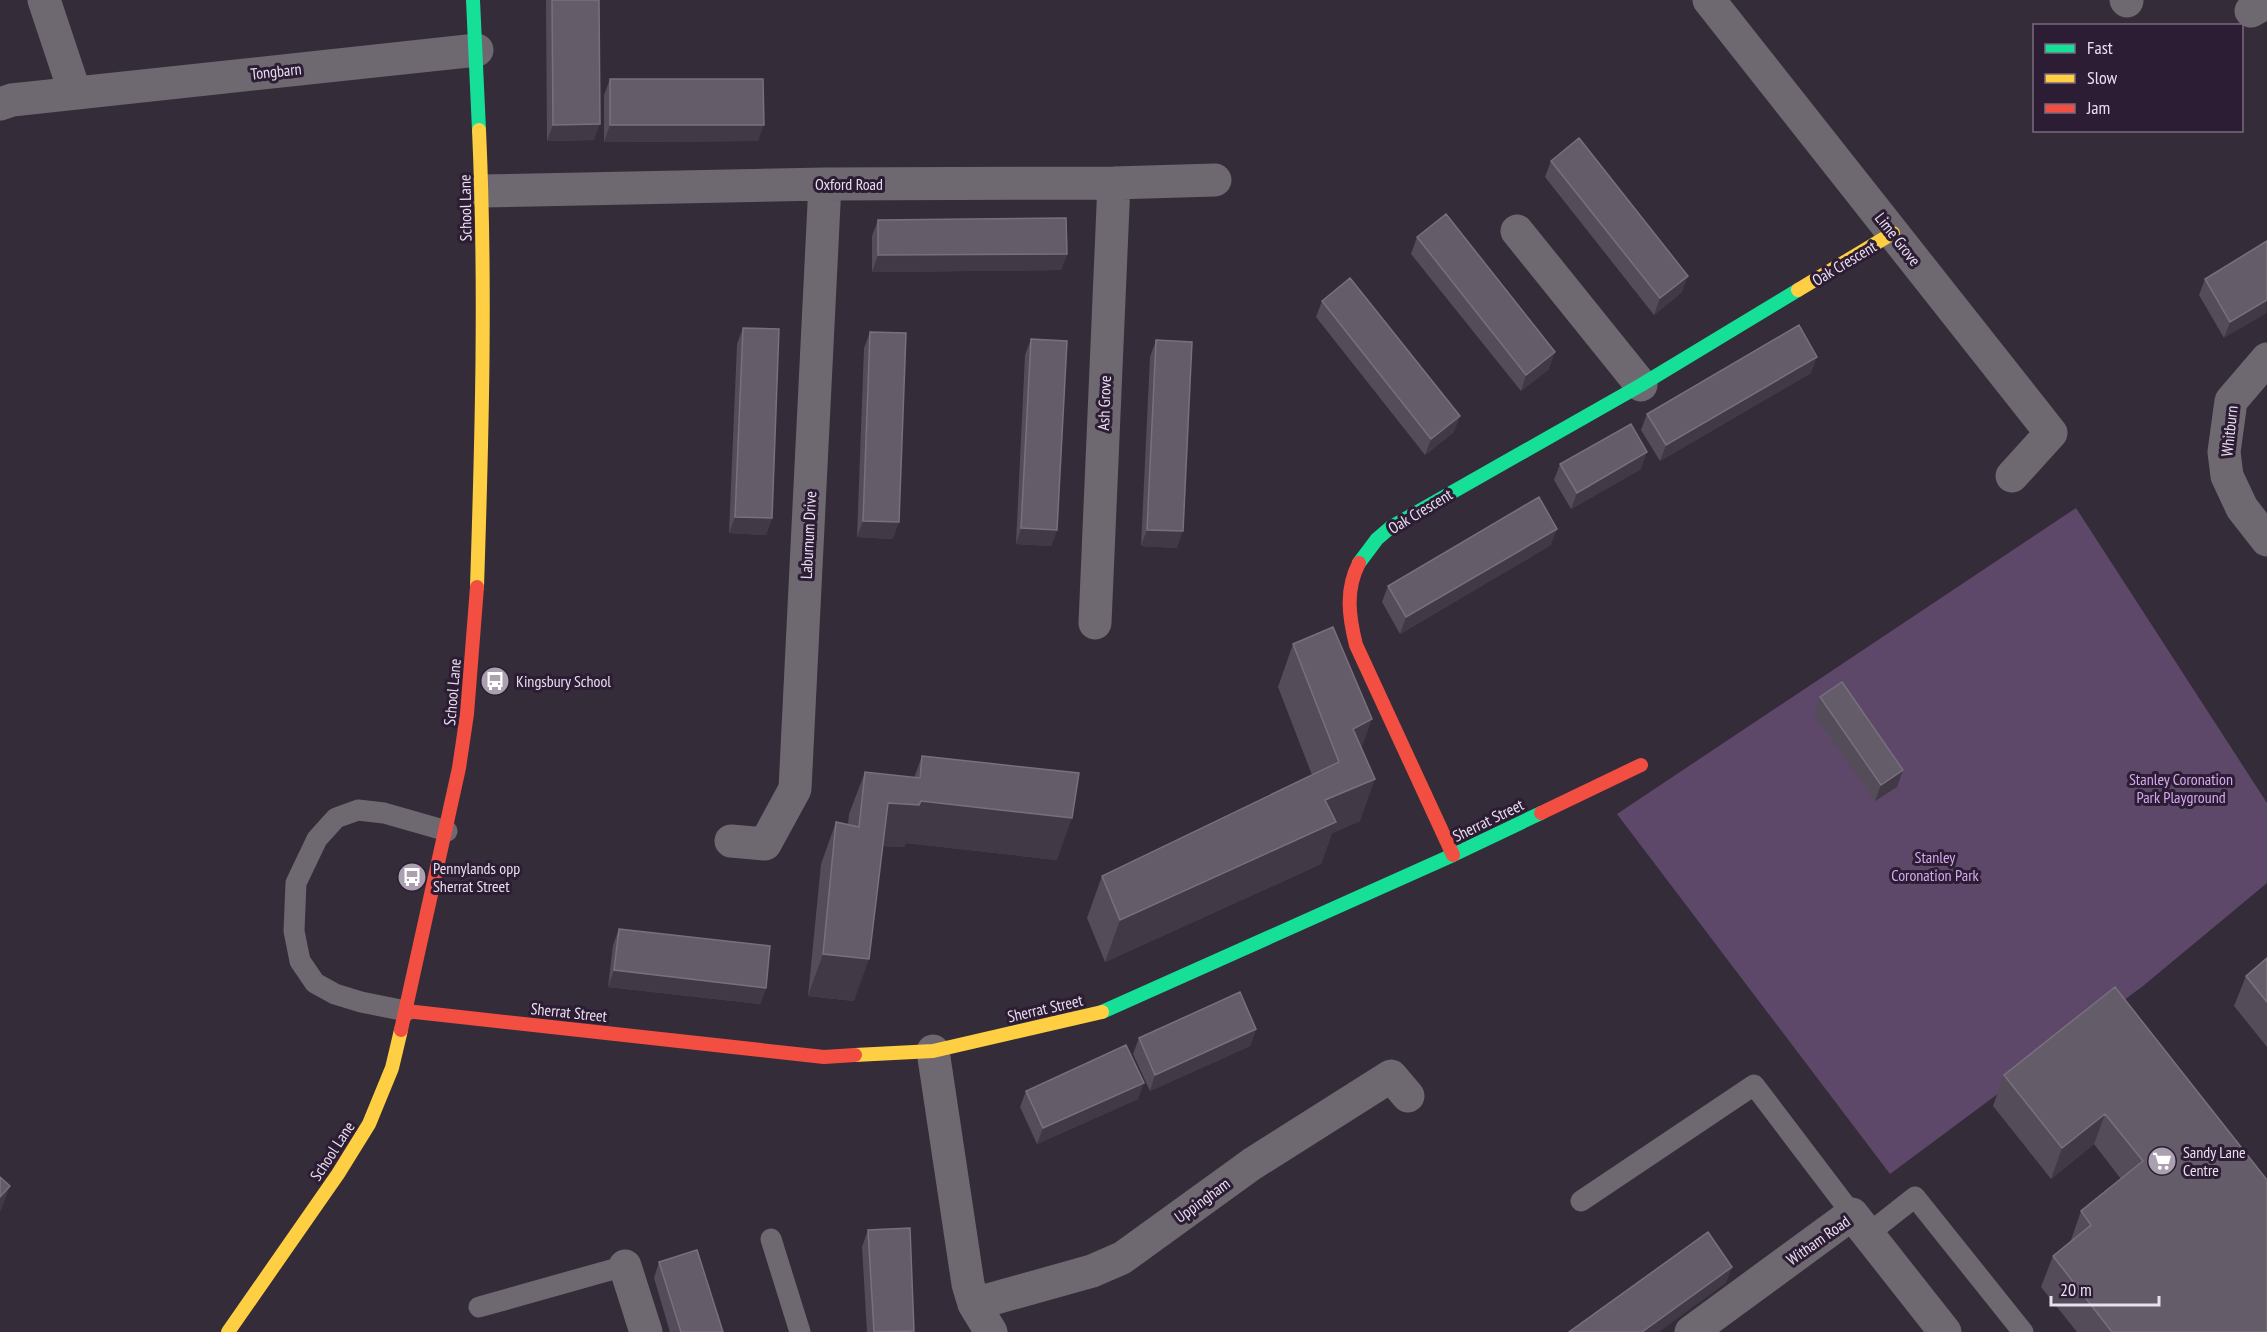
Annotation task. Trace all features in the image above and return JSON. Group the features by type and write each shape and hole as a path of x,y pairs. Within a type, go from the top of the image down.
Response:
{"street":[{"path":"44,0 75,93"},
{"name":"School Lane","path":"228,1332 338,1174 369,1124 392,1068 447,831 459,768 467,714 477,588 483,399 482,191 473,0"},
{"name":"Lime Grove","path":"1709,0 2051,433 2012,476"},
{"name":"Tongbarn","path":"0,104 12,100 477,50"},
{"name":"Oxford Road","path":"482,191 825,184 1114,183 1215,180"},
{"name":"Ash Grove","path":"1095,623 1114,183"},
{"name":"Laburnum Drive","path":"731,841 765,844 795,789 825,184"},
{"path":"1517,231 1641,385"},
{"name":"Oak Crescent","path":"1453,855 1356,645 1350,627 1349,587 1364,554 1376,539 1391,527 1641,385 1893,233"},
{"name":"Whitburn","path":"2267,359 2231,401 2224,452 2227,476 2242,508 2267,540"},
{"name":"Sherrat Street","path":"406,1011 824,1057 933,1051 1105,1011 1453,855 1641,765"},
{"path":"933,1051 968,1284 974,1304 991,1332"},
{"name":"Uppingham","path":"974,1304 1092,1271 1122,1258 1252,1164 1391,1076 1408,1096"},
{"name":"Witham Road","path":"1691,1332 1860,1224 1946,1332"},
{"path":"625,1266 646,1332"}],"lane":[{"path":"406,1011 361,1002 335,994 315,983 300,961 294,931 296,883 317,839 336,818 358,810 384,813 447,831"},
{"path":"1581,1201 1754,1085 1860,1224 1915,1197 2023,1332"},
{"path":"771,1239 800,1332"},
{"path":"479,1307 625,1266"}],"green space":[{"name":"Stanley Coronation Park","path":"2076,508 2267,803 2267,883 2143,986 1890,1174 1617,814"}],"building":[{"path":"552,0 599,0 600,124 553,125"},
{"path":"610,79 763,79 764,125 610,125"},
{"path":"1579,138 1688,276 1660,298 1551,161"},
{"path":"1446,214 1555,352 1526,375 1417,237"},
{"path":"1066,218 1067,254 878,255 878,220"},
{"path":"2267,241 2267,300 2230,322 2205,279"},
{"path":"1350,278 1460,416 1431,439 1322,301"},
{"path":"1799,325 1817,357 1666,445 1647,414"},
{"path":"743,328 779,329 772,518 735,517"},
{"path":"870,332 906,333 899,522 863,521"},
{"path":"1031,339 1067,341 1057,530 1021,528"},
{"path":"1156,340 1192,342 1183,531 1147,530"},
{"path":"1631,424 1647,452 1577,493 1560,464"},
{"path":"1539,497 1557,529 1406,617 1388,586"},
{"path":"1333,627 1372,719 1353,729 1375,779 1325,800 1336,822 1120,920 1102,876 1339,762 1293,644"},
{"path":"1842,682 1903,770 1881,785 1820,697"},
{"path":"922,756 1079,773 1072,818 921,801 919,805 888,803 869,959 823,954 836,822 859,827 865,772 920,778"},
{"path":"619,929 770,946 766,988 614,970"},
{"path":"2267,958 2267,1002 2246,976"},
{"name":"Sandy Lane Centre","path":"2115,987 2267,1180 2267,1332 2112,1332 2053,1256 2091,1225 2081,1211 2143,1161 2105,1114 2062,1148 2004,1075"},
{"path":"1240,992 1256,1029 1155,1075 1139,1038"},
{"path":"1126,1045 1144,1083 1043,1128 1026,1091"},
{"path":"0,1177 10,1186 0,1197"},
{"path":"910,1228 914,1331 874,1332 868,1230"},
{"path":"1708,1232 1732,1267 1642,1332 1569,1332"},
{"path":"697,1250 723,1332 681,1332 659,1262"}],"traffic: fast":[{"path":"473,0 479,130"},
{"path":"1359,563 1377,539 1391,527 1641,385 1798,290"},
{"path":"1102,1012 1453,855 1541,813"}],"traffic: slow":[{"path":"477,587 483,301 479,130"},
{"path":"1798,290 1893,233"},
{"path":"855,1055 933,1051 1102,1012"},
{"path":"228,1332 338,1174 369,1124 392,1068 401,1030"}],"traffic: jam":[{"path":"1359,563 1350,593 1356,645 1453,855"},
{"path":"401,1030 459,768 467,714 477,587"},
{"path":"1541,813 1641,765"},
{"path":"406,1011 824,1057 855,1055"}],"place":[{"name":"Kingsbury School","path":"495,681"},
{"name":"Pennylands opp Sherrat Street","path":"412,877"},
{"name":"Sandy Lane Centre","path":"2162,1161"}],"park label":[{"name":"Stanley Coronation Park Playground","path":"2181,788"}]}
